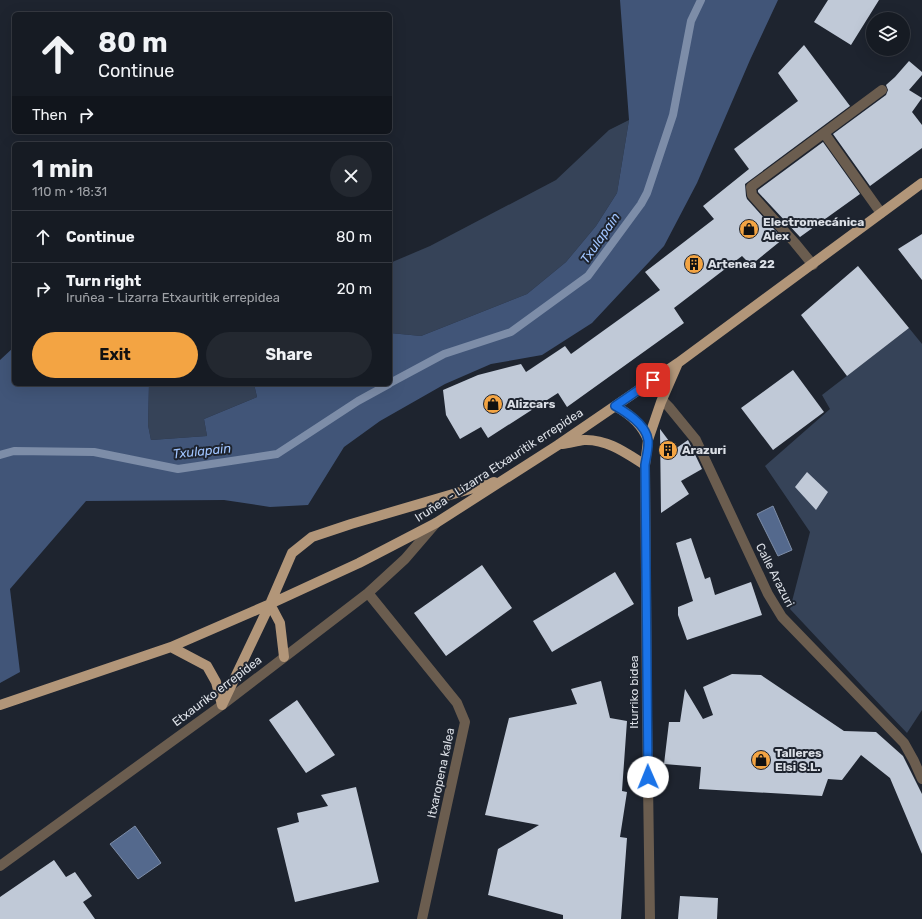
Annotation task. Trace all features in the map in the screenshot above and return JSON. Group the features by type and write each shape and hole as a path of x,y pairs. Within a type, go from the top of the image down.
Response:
{"main road":[{"name":"Iruñea - Lizarra Etxauritik errepidea","path":"0,705 171,647 359,563 436,523 558,445 678,363 813,265 922,183"},
{"path":"558,445 584,440 605,442 645,465 648,440 662,400 678,363"},
{"path":"615,406 632,417 645,431 648,440"},
{"path":"222,705 270,604 292,552 312,537 351,524 508,478"},
{"path":"270,604 280,623 284,657"},
{"path":"171,647 207,666 216,682 222,705"}],"street":[{"path":"813,265 795,242 752,195 751,187 882,90"},
{"path":"824,133 881,213"},
{"name":"Calle Arazuri","path":"662,400 670,407 696,440 768,594 782,617 904,743 922,779"},
{"name":"Iturriko bidea","path":"645,465 646,716 650,919"},
{"name":"Etxauriko errepidea","path":"0,866 222,705 368,592 405,559 436,523"},
{"name":"Itxaropena kalea","path":"368,592 457,703 465,722 422,919"}],"shaded area":[{"path":"620,0 778,0 750,60 697,183 664,246 592,323 542,355 491,364 445,384 380,421 344,447 308,505 270,507 224,500 86,501 10,589 20,672 0,683 0,360 12,349 12,386 149,386 148,425 151,440 207,436 204,419 257,397 254,386 392,386 392,333 421,336 527,294 566,262 596,226 617,193 629,120"},
{"path":"629,120 617,193 596,226 566,262 527,294 421,336 392,333 392,262 430,246 556,180 609,130"},
{"path":"909,328 922,344 922,710 907,733 790,609 810,532 765,466 830,409 822,395"},
{"path":"149,386 254,386 257,397 204,419 207,436 151,440 148,425"},
{"path":"773,506 792,550 778,556 757,514"},
{"path":"135,826 161,863 138,879 110,844"}],"building":[{"path":"828,0 879,0 872,12 866,12 866,21 851,45 814,22"},
{"path":"804,45 850,106 745,184 747,199 783,239 751,265 742,256 674,308 684,323 567,407 558,393 488,438 481,427 460,439 446,415 443,390 478,375 521,364 526,372 565,346 571,354 660,290 645,272 714,219 703,206 749,169 734,149 798,101 778,73"},
{"path":"909,61 922,72 922,75 909,90 922,98 912,112 922,125 922,148 870,186 833,134 886,95 888,90 886,85"},
{"path":"823,142 860,194 800,237 758,192 758,190"},
{"path":"922,234 922,280 898,249"},
{"path":"858,266 909,328 847,376 801,315"},
{"path":"793,370 824,412 773,450 741,408"},
{"path":"660,429 675,449 688,440 702,469 681,481 689,494 661,513"},
{"path":"807,472 828,492 816,510 795,487"},
{"path":"691,538 705,579 710,577 715,595 751,582 762,615 687,640 678,615 678,607 693,601 676,543"},
{"path":"482,565 512,608 446,656 414,613"},
{"path":"615,572 634,604 552,652 533,621"},
{"name":"Talleres Elsi S.L.","path":"732,674 761,675 844,731 876,732 903,756 922,794 922,854 890,778 861,755 842,780 828,779 822,796 699,789 701,767 664,764 669,722 680,722 685,689 703,719 713,715 703,687"},
{"path":"601,681 610,718 627,721 622,791 627,792 620,837 627,838 621,919 563,919 563,915 488,895 498,849 539,825 485,815 509,718 577,704 571,689"},
{"path":"297,700 335,755 306,773 269,720"},
{"path":"356,787 379,882 295,902 277,828 299,822 297,813 328,806 321,795"},
{"path":"54,860 66,877 75,872 92,896 83,902 95,919 0,919 0,897"},
{"path":"680,896 718,898 717,919 678,919"}],"waterway":[{"name":"Txulapain","path":"392,382 444,354 511,332 588,276 641,204 647,193 673,115 691,21 701,0"},
{"name":"Txulapain","path":"0,455 14,451 94,452 178,469 277,454 358,401 385,386"}],"place":[{"name":"Electromecánica Alex","path":"749,229"},
{"name":"Artenea 22","path":"694,264"},
{"name":"Alizcars","path":"493,404"},
{"name":"Arazuri","path":"668,450"},
{"name":"Talleres Elsi S.L.","path":"761,760"}],"route":[{"path":"648,777 646,716 645,465 648,440 645,431 632,417 615,406 653,380"}]}
